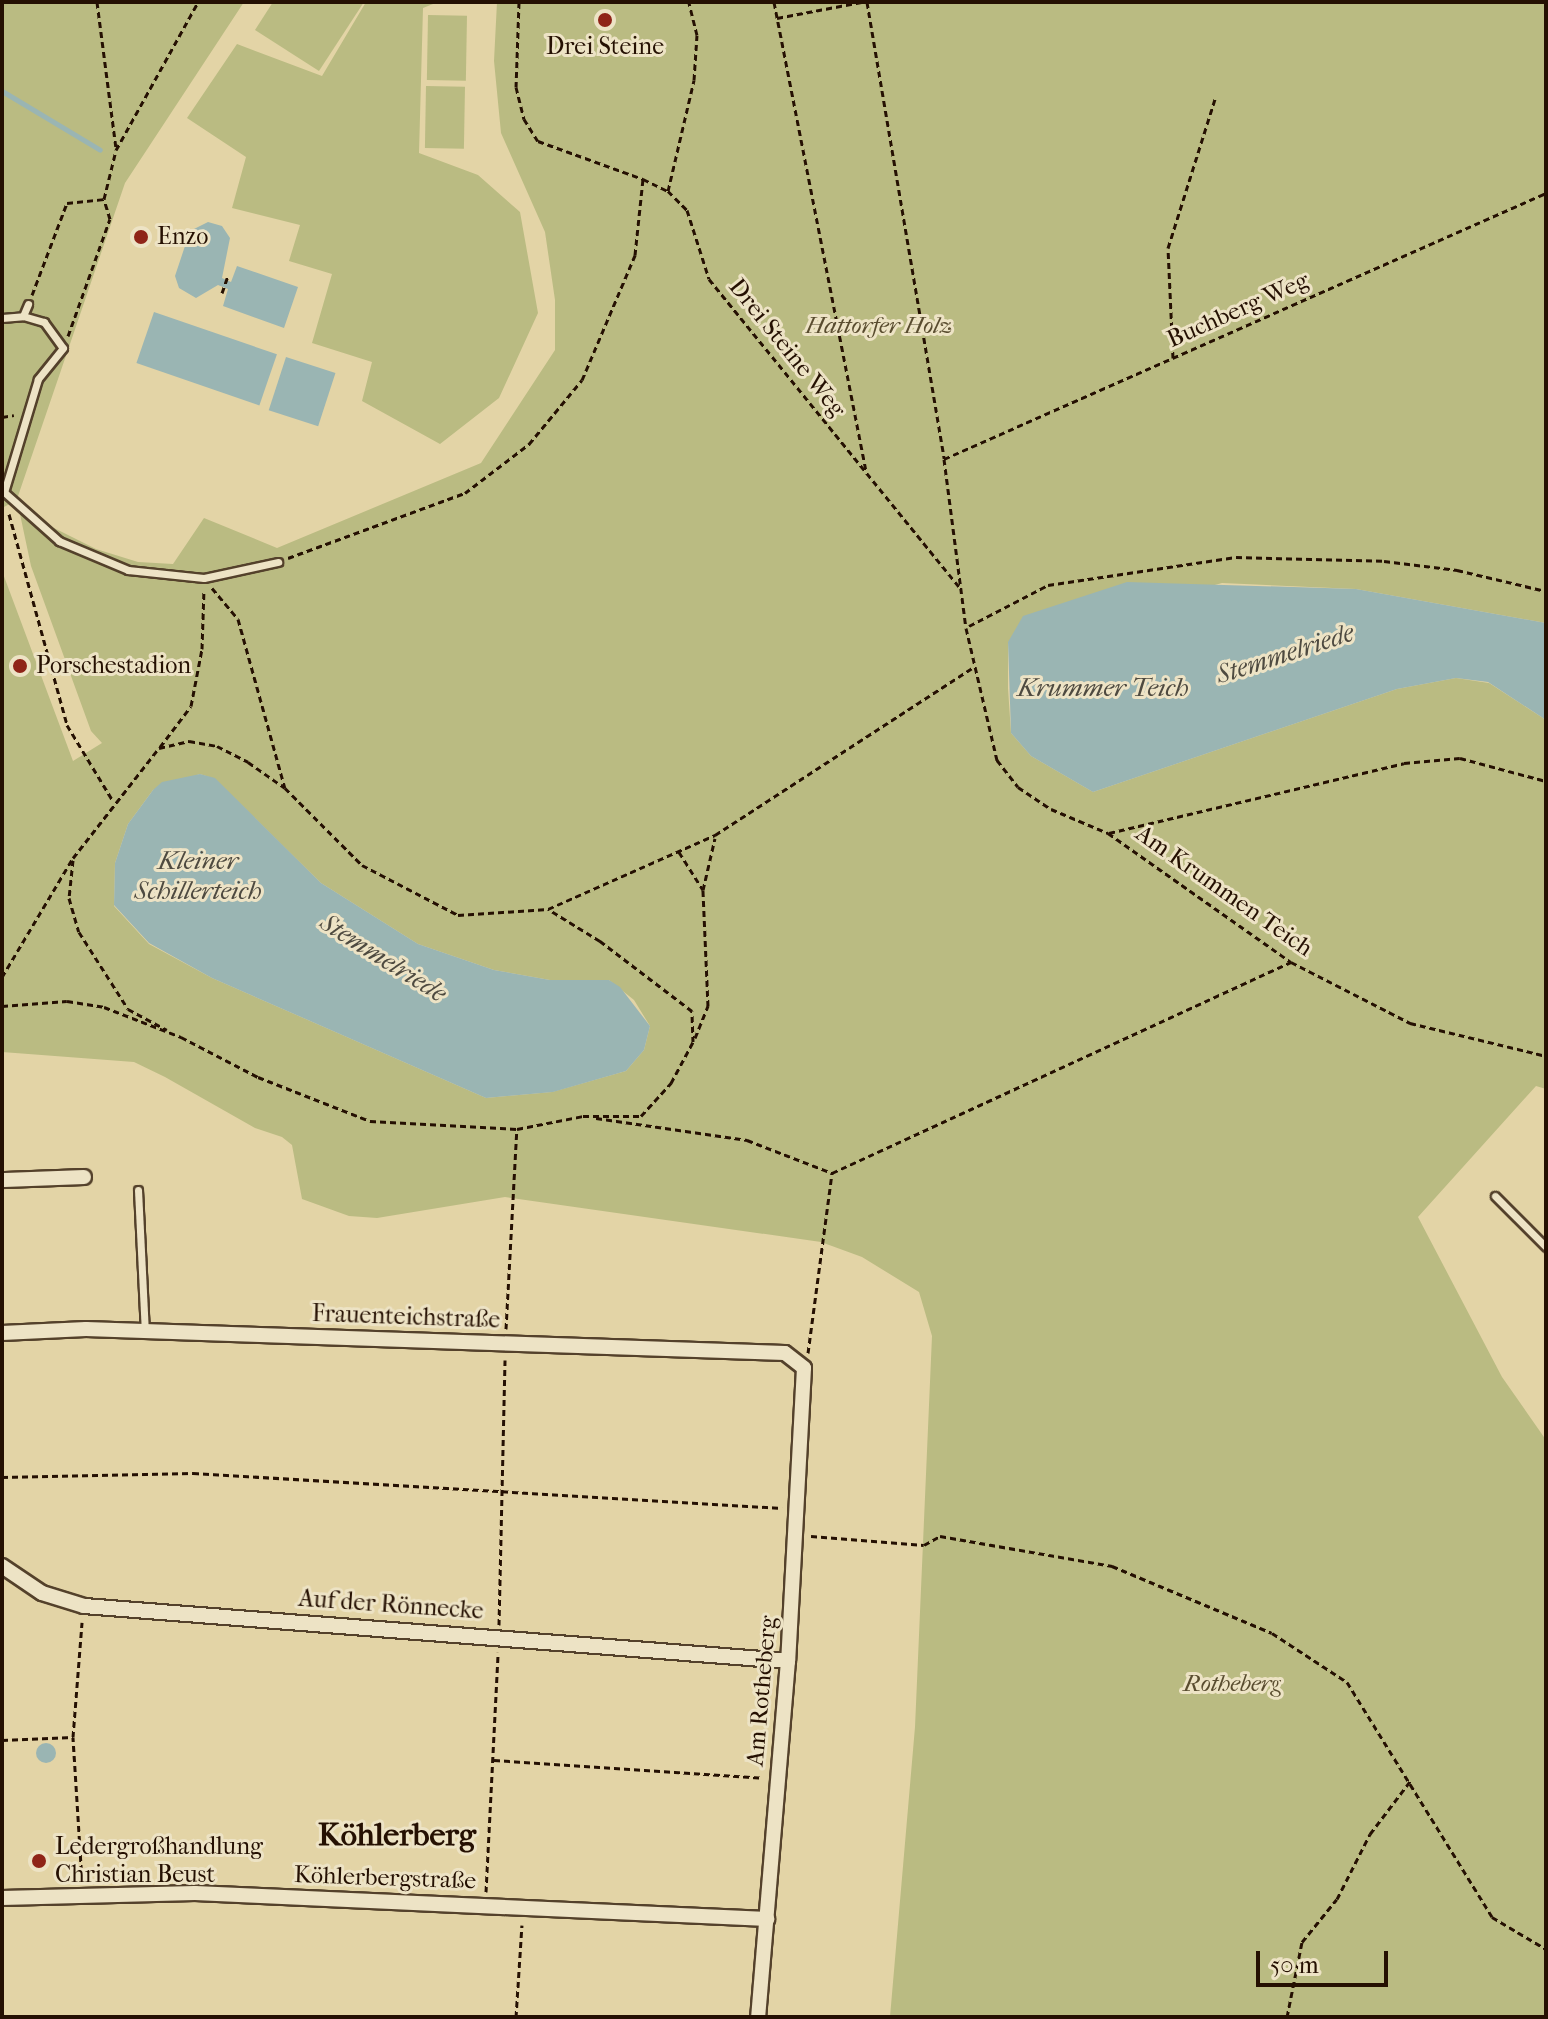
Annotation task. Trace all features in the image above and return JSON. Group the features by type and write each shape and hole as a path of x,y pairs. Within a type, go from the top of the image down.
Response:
{"street":[{"path":"2,1180 84,1177"},
{"name":"Frauenteichstraße","path":"2,1333 145,1331 785,1353 804,1368"},
{"name":"Am Rotheberg","path":"758,2017 788,1661 804,1368"},
{"name":"Auf der Rönnecke","path":"2,1566 42,1593 84,1606 499,1635 788,1661"},
{"name":"Köhlerbergstraße","path":"2,1898 82,1894 486,1903 767,1919"}],"lane":[{"path":"23,316 28,304"},
{"path":"2,318 23,316 44,322 63,348 38,379 4,492 59,541 128,570 204,578 278,562"},
{"path":"138,1190 145,1331"},
{"path":"1495,1196 1546,1247"}],"path":[{"path":"97,2 116,150"},
{"path":"63,348 110,219 104,199 116,150 198,2"},
{"name":"Drei Steine Weg","path":"519,2 516,87 524,119 538,141 643,179 668,191 687,210 709,279 867,477 960,587"},
{"path":"668,191 694,80 697,35 689,2"},
{"path":"774,2 867,477"},
{"path":"777,18 864,2"},
{"name":"Am Krummen Teich","path":"864,2 944,459 960,587 974,667 997,760 1018,787 1051,809 1108,833 1291,962 1410,1023 1546,1056"},
{"path":"1173,358 1168,248 1216,96"},
{"path":"278,562 465,493 529,444 588,366 635,255 643,179"},
{"name":"Buchberg Weg","path":"944,459 1546,193"},
{"path":"28,304 67,203 104,199"},
{"path":"222,293 228,276"},
{"path":"4,492 67,725 113,801"},
{"path":"969,627 1048,585 1236,557 1320,557 1443,568 1546,591"},
{"path":"2,977 73,858 113,801 191,706 202,649 204,578"},
{"path":"204,578 238,619 285,788"},
{"path":"159,748 189,741 217,746 285,788 362,865 458,915 548,909 715,835 974,667"},
{"path":"1108,833 1404,763 1460,758 1546,781"},
{"path":"73,858 69,898 79,932 103,975 128,1009 258,1077 370,1121 517,1129 583,1116 641,1116 671,1083 708,1006 703,890 715,835"},
{"path":"679,852 703,890"},
{"path":"548,909 600,941 692,1011 693,1042"},
{"path":"583,1116 747,1140 832,1173 1291,962"},
{"path":"2,1006 67,1001 104,1007 181,1037"},
{"path":"486,1903 499,1635 506,1343 517,1129"},
{"path":"804,1368 815,1331 832,1173"},
{"path":"2,1477 193,1473 798,1509"},
{"path":"795,1535 924,1545 940,1536 1112,1566 1272,1633 1347,1682 1411,1780 1492,1917 1546,1949"},
{"path":"82,1894 73,1737 84,1606"},
{"path":"2,1740 73,1737"},
{"path":"492,1760 777,1779"},
{"path":"1287,2017 1302,1942 1337,1899 1370,1834 1411,1780"},
{"path":"516,2017 523,1905"}],"green space":[{"path":"2,2 244,2 125,183 17,499 52,527 96,549 138,562 173,564 204,518 277,548 481,463 555,350 555,300 545,232 501,133 494,61 497,2 1546,2 1546,623 1356,589 1222,583 1008,642 1008,688 1011,733 1031,756 1093,792 1397,689 1456,678 1489,683 1546,720 1546,1089 1536,1086 1418,1217 1502,1377 1546,1440 1546,2017 890,2017 915,1727 932,1336 919,1292 862,1257 821,1242 505,1197 377,1218 349,1216 302,1199 292,1145 282,1137 255,1128 134,1062 2,1052 2,571 73,761 102,743 91,731 31,566 17,500 2,508","holes":["200,774 215,779 321,883 418,944 494,970 550,980 609,980 634,1000 650,1026 644,1050 626,1071 552,1092 486,1098 212,978 149,944 114,906 115,863 128,824 153,790"]},
{"path":"273,2 364,2 319,71 255,30"},
{"path":"366,2 438,2 423,8 419,153 478,175 520,212 538,313 499,398 440,444 362,401 372,362 312,343 332,274 289,261 300,225 232,208 246,157 187,118 237,44 322,76"},
{"path":"428,15 467,16 466,81 427,80"},
{"path":"426,86 465,87 464,149 425,148"}],"water":[{"path":"208,222 222,226 230,238 222,278 231,282 237,266 298,287 284,328 223,306 228,289 218,285 196,298 179,288 175,276 190,231"},
{"path":"154,312 277,354 259,405 136,363"},
{"path":"286,357 335,373 318,426 269,410"},
{"name":"Krummer Teich","path":"1127,582 1356,589 1546,623 1546,720 1488,682 1456,678 1397,689 1093,792 1031,756 1011,733 1008,642 1023,616"},
{"name":"Kleiner Schillerteich","path":"200,774 215,778 321,883 418,944 494,970 550,980 609,980 620,987 650,1026 644,1050 626,1071 553,1092 486,1098 212,978 149,943 114,905 115,863 128,824 153,790 162,782"},
{"path":"46,1743 53,1746 56,1753 53,1760 46,1763 39,1760 36,1753 39,1746"}],"waterway":[{"path":"2,91 100,150"}],"place":[{"name":"Drei Steine","path":"605,20"},
{"name":"Enzo","path":"141,237"},
{"name":"Porschestadion","path":"20,666"},
{"name":"Ledergroßhandlung Christian Beust","path":"39,1861"}],"district":[{"name":"Köhlerberg","path":"397,1835"}],"park label":[{"name":"Hattorfer Holz","path":"879,326"},
{"name":"Rotheberg","path":"1232,1684"}],"water label":[{"name":"Stemmelriede","path":"1285,654"},
{"name":"Stemmelriede","path":"383,958"}]}
